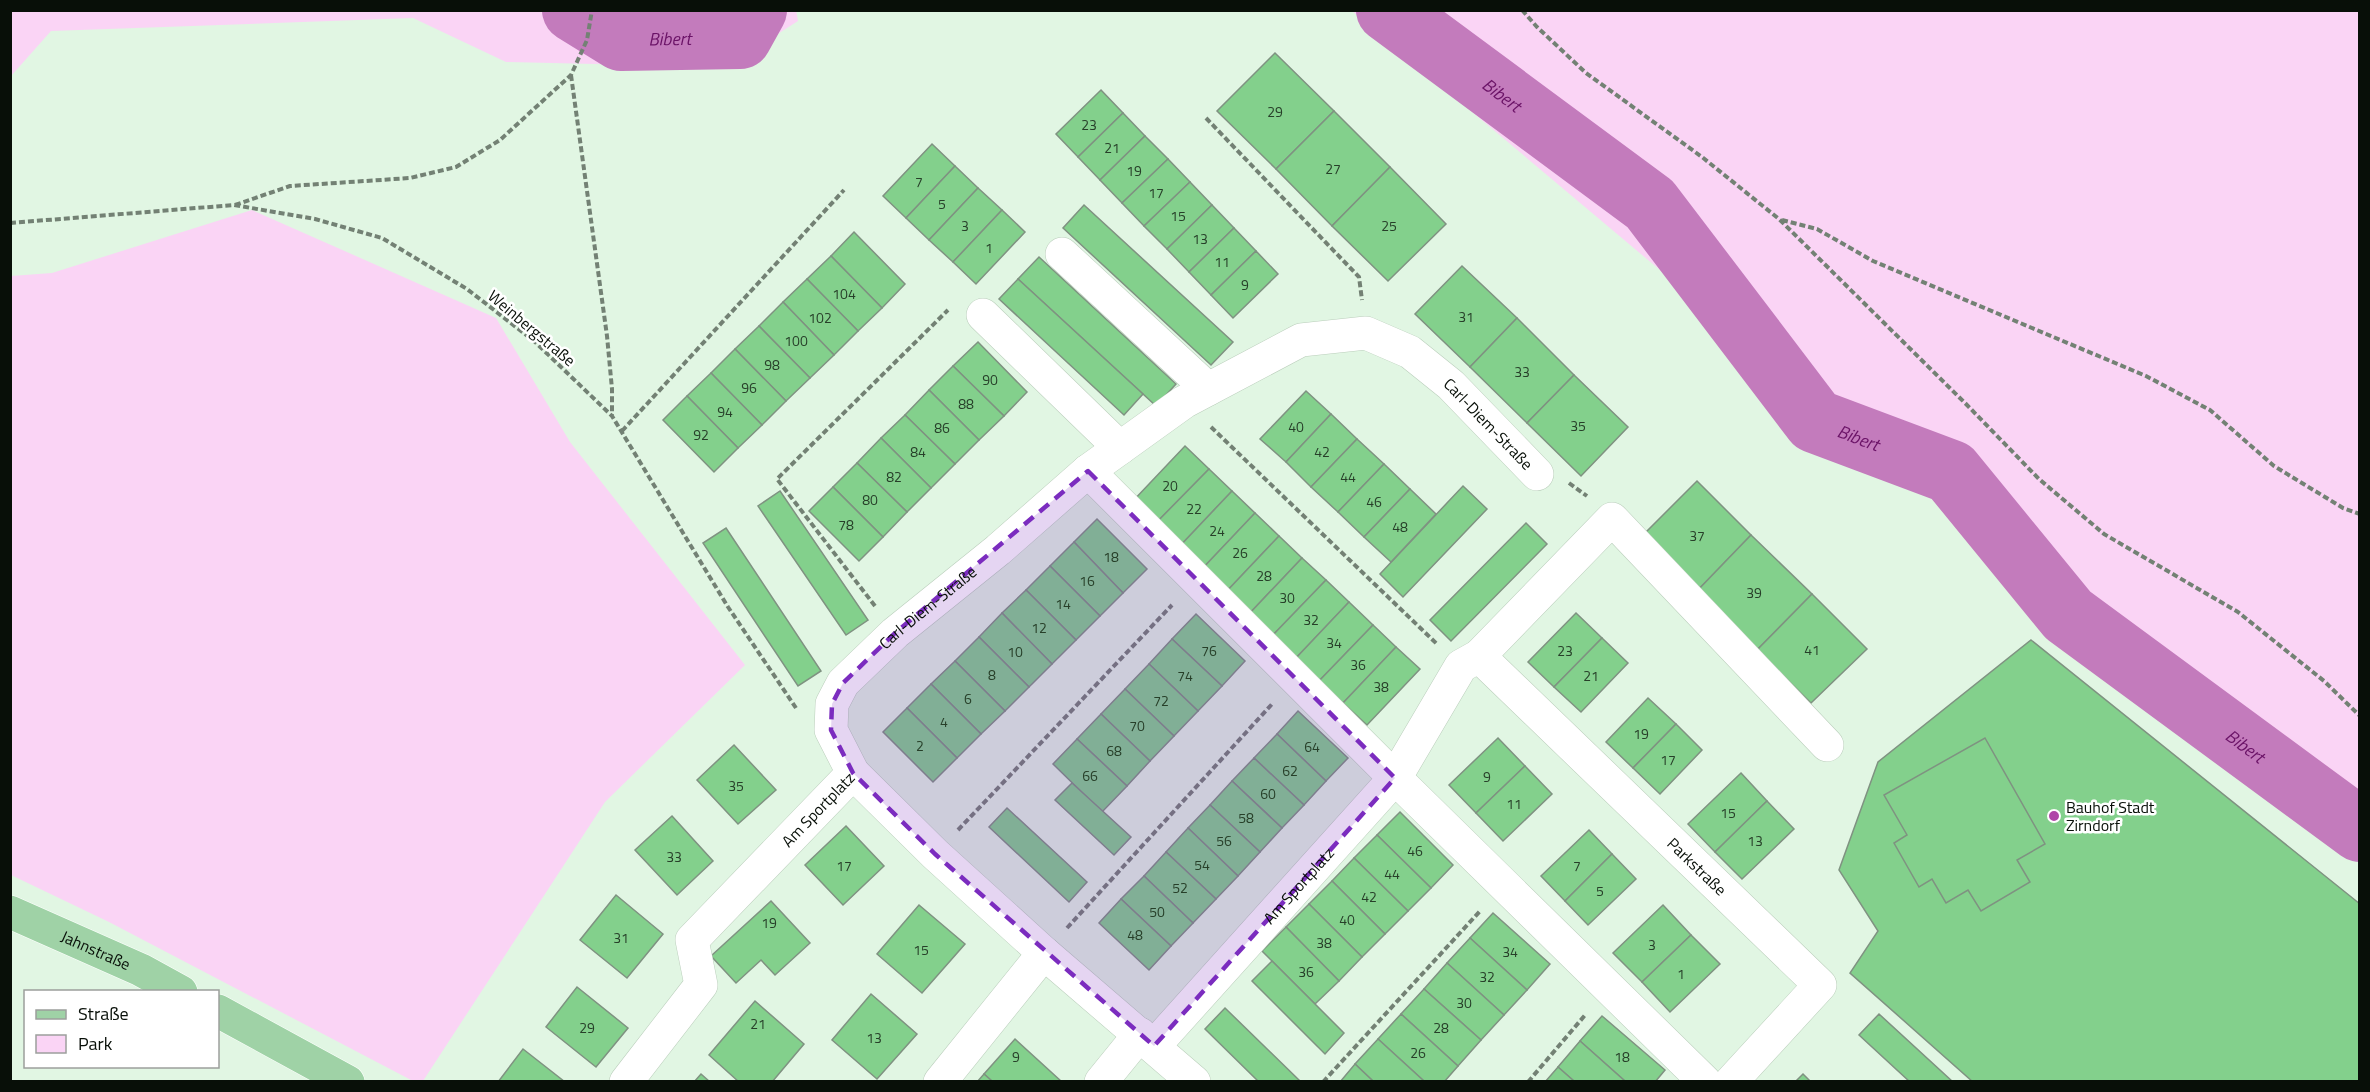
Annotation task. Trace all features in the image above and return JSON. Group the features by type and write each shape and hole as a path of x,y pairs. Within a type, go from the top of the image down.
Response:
{"main road":[{"name":"Jahnstraße","path":"10,912 141,970 177,990"},
{"path":"219,1012 348,1082"}],"street":[{"path":"1062,254 1196,396"},
{"path":"968,310 1120,448"},
{"name":"Carl-Diem-Straße","path":"853,773 831,729 832,704 843,683 896,633 998,550 1088,471 1196,396 1301,340 1366,333 1410,352 1451,385 1537,474"},
{"path":"1088,471 1395,778 1705,1082"},
{"path":"1395,778 1470,661 1612,519 1827,745"},
{"name":"Parkstraße","path":"1470,661 1820,985 1731,1082"},
{"name":"Am Sportplatz","path":"626,1082 701,985 692,940 853,773 935,854 1044,953 1194,1082"},
{"name":"Am Sportplatz","path":"1147,1040 1395,778"},
{"path":"940,1082 1044,953"},
{"path":"1101,1082 1147,1040"}],"path":[{"path":"234,205 290,186 410,177 456,167 500,140 571,75 587,40 592,10"},
{"path":"1522,10 1587,73 1702,157 1779,219 2039,479 2104,534 2238,612 2324,681 2360,716"},
{"path":"571,75 607,336 612,416"},
{"path":"1206,118 1359,277 1366,333"},
{"path":"622,431 844,190"},
{"name":"Weinbergstraße","path":"10,223 234,205 315,219 382,238 466,289 526,334 612,416 728,607 801,714"},
{"path":"1779,219 1816,230 1873,261 2146,376 2210,410 2274,466 2343,508 2360,514"},
{"path":"896,633 777,479 968,310"},
{"path":"1196,396 1470,661"},
{"name":"Carl-Diem-Straße","path":"1537,474 1572,483 1612,519"},
{"path":"935,854 1197,579"},
{"path":"1044,953 1296,678"},
{"path":"1323,1082 1504,885"},
{"path":"1528,1082 1609,987"}],"highlighted area":[{"path":"1088,471 1395,778 1154,1046 935,854 853,773 831,730 832,704 843,683 895,633"}],"green space":[{"path":"796,10 798,21 726,67 506,62 413,18 51,31 11,76 11,11"},
{"path":"1352,11 2359,11 2359,858"},
{"path":"252,210 496,318 570,442 745,665 605,802 423,1081 413,1081 109,922 11,875 11,276 52,273"}],"building":[{"path":"1275,53 1334,111 1276,169 1217,111"},
{"path":"1101,90 1123,113 1078,157 1056,134"},
{"path":"1334,111 1390,167 1332,226 1276,169"},
{"path":"1123,113 1145,136 1100,180 1078,157"},
{"path":"1145,136 1168,159 1122,203 1100,180"},
{"path":"932,144 955,166 906,218 883,196"},
{"path":"1168,159 1190,182 1144,226 1122,203"},
{"path":"955,166 978,188 929,240 906,218"},
{"path":"1390,167 1446,224 1388,281 1332,226"},
{"path":"1190,182 1212,205 1167,249 1144,226"},
{"path":"978,188 1002,210 953,262 929,240"},
{"path":"1084,205 1233,342 1211,365 1063,228"},
{"path":"1212,205 1234,228 1189,272 1167,249"},
{"path":"1002,210 1025,232 976,284 953,262"},
{"path":"1234,228 1256,251 1211,295 1189,272"},
{"path":"854,232 905,284 882,308 831,256"},
{"path":"1256,251 1278,274 1233,318 1211,295"},
{"path":"831,256 882,308 858,331 807,279"},
{"path":"1039,257 1176,384 1156,406 1018,279"},
{"path":"1462,266 1517,318 1470,367 1415,314"},
{"path":"807,279 858,331 834,355 783,302"},
{"path":"1018,279 1143,394 1124,415 999,299"},
{"path":"783,302 834,355 810,378 759,326"},
{"path":"1517,318 1574,375 1527,423 1470,367"},
{"path":"759,326 810,378 786,401 735,349"},
{"path":"978,342 1027,392 1004,416 953,366"},
{"path":"735,349 786,401 762,425 711,373"},
{"path":"953,366 1004,416 979,440 929,390"},
{"path":"711,373 762,425 738,448 687,396"},
{"path":"1574,375 1628,427 1581,476 1527,423"},
{"path":"929,390 979,440 955,464 905,415"},
{"path":"1306,391 1331,414 1286,462 1260,439"},
{"path":"687,396 738,448 714,472 663,420"},
{"path":"1331,414 1357,439 1311,487 1286,462"},
{"path":"905,415 955,464 931,488 881,438"},
{"path":"881,438 931,488 907,512 857,463"},
{"path":"1357,439 1384,464 1338,512 1311,487"},
{"path":"1185,446 1209,469 1155,524 1132,502"},
{"path":"857,463 907,512 883,537 833,487"},
{"path":"1384,464 1410,489 1364,537 1338,512"},
{"path":"1209,469 1232,491 1179,547 1155,524"},
{"path":"1697,481 1751,535 1697,591 1642,536"},
{"path":"1463,486 1487,509 1403,597 1380,574"},
{"path":"833,487 883,537 859,561 809,511"},
{"path":"1410,489 1436,514 1391,562 1364,537"},
{"path":"780,491 868,620 846,635 758,506"},
{"path":"1232,491 1255,513 1202,569 1179,547"},
{"path":"1255,513 1279,536 1226,592 1202,569"},
{"path":"1097,519 1147,569 1123,593 1074,542"},
{"path":"1526,523 1547,544 1451,641 1430,620"},
{"path":"726,528 821,671 798,686 703,543"},
{"path":"1751,535 1812,594 1757,650 1697,591"},
{"path":"1279,536 1302,558 1249,614 1226,592"},
{"path":"1074,542 1123,593 1100,616 1050,566"},
{"path":"1302,558 1326,580 1272,636 1249,614"},
{"path":"1050,566 1100,616 1076,640 1026,590"},
{"path":"1326,580 1349,602 1296,658 1272,636"},
{"path":"1026,590 1076,640 1052,664 1002,613"},
{"path":"1812,594 1867,649 1811,703 1757,650"},
{"path":"1349,602 1373,625 1319,681 1296,658"},
{"path":"1002,613 1052,664 1029,687 979,637"},
{"path":"1576,613 1602,638 1554,687 1528,662"},
{"path":"1196,614 1245,661 1222,686 1172,639"},
{"path":"1373,625 1396,647 1343,703 1319,681"},
{"path":"979,637 1029,687 1005,711 955,661"},
{"path":"1602,638 1628,663 1581,712 1554,687"},
{"path":"1172,639 1222,686 1198,711 1149,664"},
{"name":"Bauhof Stadt Zirndorf","path":"2031,640 2360,904 2360,1082 1973,1082 1850,973 1878,931 1839,870 1878,762"},
{"path":"1396,647 1420,669 1367,725 1343,703"},
{"path":"955,661 1005,711 981,734 931,684"},
{"path":"1149,664 1198,711 1174,736 1125,689"},
{"path":"931,684 981,734 957,758 907,708"},
{"path":"1125,689 1174,736 1150,761 1101,714"},
{"path":"1648,698 1676,724 1633,768 1606,742"},
{"path":"907,708 957,758 933,782 883,732"},
{"path":"1298,711 1348,758 1326,781 1277,734"},
{"path":"1101,714 1150,761 1127,786 1077,739"},
{"path":"1676,724 1702,750 1660,794 1633,768"},
{"path":"1277,734 1326,781 1304,805 1254,758"},
{"path":"1498,738 1525,766 1476,813 1449,785"},
{"path":"1985,738 2045,844 2017,860 2030,882 1981,911 1968,890 1946,903 1932,879 1919,887 1894,843 1907,835 1884,795"},
{"path":"1077,739 1127,786 1102,812 1053,764"},
{"path":"734,745 776,790 738,824 697,780"},
{"path":"1254,758 1304,805 1282,828 1232,781"},
{"path":"1525,766 1552,794 1503,841 1476,813"},
{"path":"1741,773 1767,801 1715,852 1688,824"},
{"path":"1232,781 1282,828 1260,852 1210,805"},
{"path":"1072,783 1131,837 1114,855 1055,800"},
{"path":"1767,801 1794,829 1742,879 1715,852"},
{"path":"1210,805 1260,852 1238,876 1188,828"},
{"path":"1007,808 1087,882 1069,902 989,827"},
{"path":"1400,812 1453,865 1431,888 1377,835"},
{"path":"672,816 713,861 677,895 635,850"},
{"path":"846,826 884,866 843,905 805,865"},
{"path":"1188,828 1238,876 1216,899 1166,852"},
{"path":"1589,830 1612,854 1565,901 1541,876"},
{"path":"1377,835 1431,888 1408,911 1354,858"},
{"path":"1166,852 1216,899 1193,923 1144,876"},
{"path":"1612,854 1636,879 1588,925 1565,901"},
{"path":"1354,858 1408,911 1385,934 1332,881"},
{"path":"1144,876 1193,923 1171,946 1121,899"},
{"path":"1332,881 1385,934 1362,957 1309,904"},
{"path":"616,895 663,934 627,978 580,940"},
{"path":"1121,899 1171,946 1149,970 1099,923"},
{"path":"771,901 810,943 775,975 761,960 736,983 711,956"},
{"path":"1309,904 1362,957 1339,981 1286,927"},
{"path":"919,905 965,944 922,993 877,954"},
{"path":"1663,905 1691,935 1642,982 1613,953"},
{"path":"1493,913 1550,964 1527,990 1470,938"},
{"path":"1286,927 1339,981 1315,1004 1262,951"},
{"path":"1691,935 1720,964 1670,1012 1642,982"},
{"path":"1470,938 1527,990 1504,1015 1447,963"},
{"path":"1272,961 1344,1033 1325,1054 1252,981"},
{"path":"1447,963 1504,1015 1481,1040 1424,989"},
{"path":"577,987 628,1028 596,1067 546,1027"},
{"path":"1424,989 1481,1040 1458,1066 1401,1014"},
{"path":"871,994 917,1034 877,1079 832,1040"},
{"path":"755,1001 804,1044 772,1082 739,1082 709,1055"},
{"path":"1225,1008 1301,1082 1259,1082 1205,1029"},
{"path":"1401,1014 1458,1066 1444,1082 1425,1082 1378,1039"},
{"path":"1879,1014 1953,1082 1910,1082 1859,1035"},
{"path":"1602,1016 1665,1070 1655,1082 1626,1082 1580,1041"},
{"path":"1015,1039 1062,1082 993,1082 984,1074"},
{"path":"1378,1039 1425,1082 1374,1082 1355,1064"},
{"path":"1580,1041 1626,1082 1575,1082 1558,1067"},
{"path":"523,1049 565,1082 498,1082"},
{"path":"1355,1064 1374,1082 1340,1082"},
{"path":"1558,1067 1575,1082 1545,1082"},
{"path":"701,1074 710,1082 694,1082"},
{"path":"984,1074 993,1082 977,1082"},
{"path":"1803,1074 1811,1082 1795,1082"}],"waterway":[{"name":"Bibert","path":"574,10 621,39 740,37 755,10"},
{"name":"Bibert","path":"1388,10 1650,204 1815,421 1951,472 2068,615 2360,830"}],"place":[{"name":"Bauhof Stadt Zirndorf","path":"2054,816"}]}
